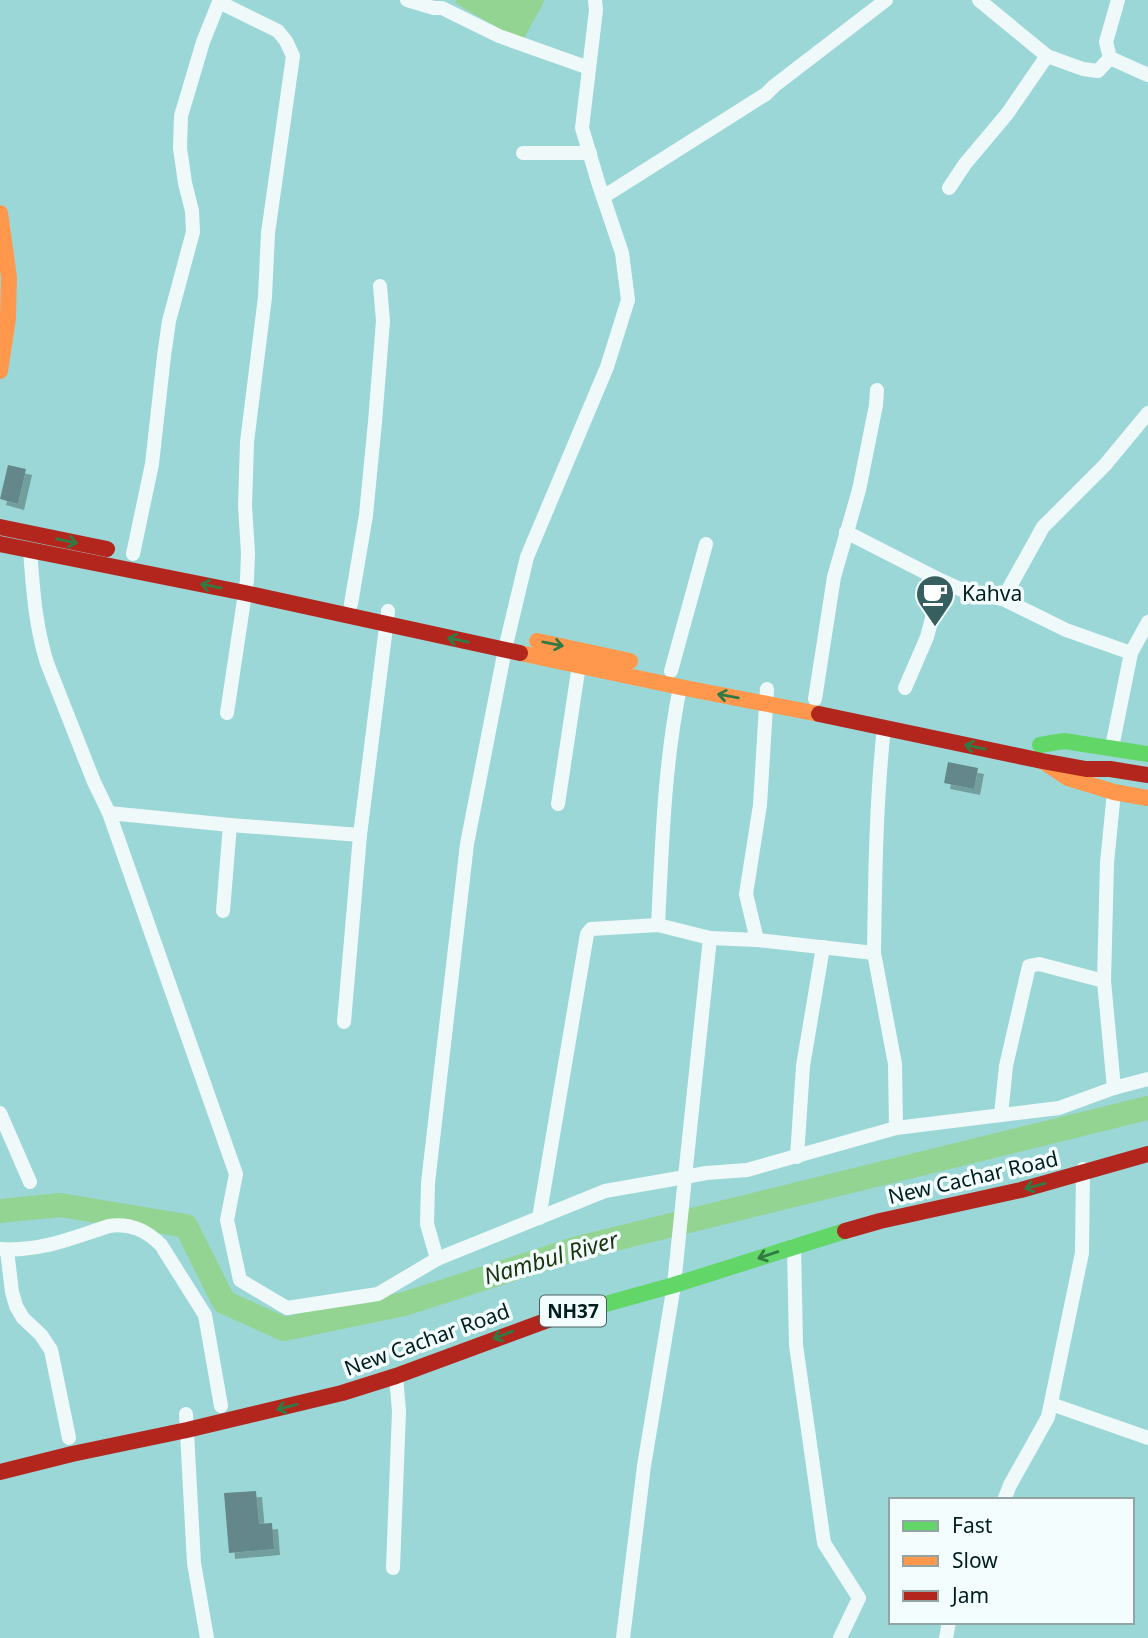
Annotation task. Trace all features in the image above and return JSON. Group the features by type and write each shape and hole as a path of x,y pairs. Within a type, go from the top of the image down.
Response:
{"main road":[{"path":"0,213 9,276 8,318 0,371"},
{"path":"0,527 133,555 246,587 387,618 580,658 671,671 884,727 1037,749 1067,758 1087,756 1110,769 1148,775"},
{"path":"0,544 351,604 387,618"},
{"path":"580,658 680,687 815,699 854,706"},
{"path":"1037,749 1064,741 1148,754"},
{"path":"1037,749 1068,778 1115,792 1148,798"},
{"name":"New Cachar Road","path":"672,1273 733,1267 880,1221 1021,1190 1148,1141"},
{"name":"New Cachar Road","path":"195,1414 317,1399 396,1376 672,1273 794,1231 867,1210 1148,1154"},
{"name":"New Cachar Road","path":"527,1311 554,1302"},
{"name":"New Cachar Road","path":"0,1472 72,1454 195,1414 348,1377 489,1325"}],"street":[{"path":"407,0 434,8 444,4 499,36 589,68"},
{"path":"437,1259 427,1224 428,1183 467,844 507,643 527,557 607,368 628,300 622,253 582,128 595,0"},
{"path":"603,197 766,94 886,0"},
{"path":"979,0 1046,56 1083,69 1098,71 1110,58"},
{"path":"1110,58 1106,43 1118,0"},
{"path":"133,555 152,464 169,321 193,232 192,211 180,148 181,116 203,42 219,1 278,31 293,56 268,233 265,297 247,442 246,587 227,713"},
{"path":"949,188 965,164 1007,114 1046,56"},
{"path":"1110,58 1148,75"},
{"path":"523,153 590,153"},
{"path":"351,604 366,515 375,422 383,321 380,286"},
{"path":"815,699 834,577 859,490 877,390"},
{"path":"1003,598 1043,527 1105,465 1148,414"},
{"path":"846,532 969,593 1003,598 1066,630 1131,653"},
{"path":"671,671 706,544"},
{"path":"30,550 34,608 50,671 109,813 236,1174 227,1220 240,1280 287,1308 378,1294 437,1259 605,1191 685,1177 747,1170 896,1128 1059,1108 1148,1079"},
{"path":"905,688 927,637 942,581"},
{"path":"344,1022 360,835 387,618"},
{"path":"1112,747 1131,653 1148,622"},
{"path":"558,804 580,658"},
{"path":"658,925 663,812 680,687"},
{"path":"757,940 746,894 760,805 767,696"},
{"path":"884,727 875,854 874,953 895,1064 896,1128"},
{"path":"1114,1088 1104,981 1107,863 1115,792"},
{"path":"109,813 360,835"},
{"path":"223,911 230,825"},
{"path":"539,1218 587,934 591,929 658,925 710,938 757,940 874,953"},
{"path":"623,1638 643,1466 685,1177 710,938"},
{"path":"797,1157 803,1066 823,947"},
{"path":"1001,1115 1006,1066 1029,965 1039,964 1104,981"},
{"path":"0,1113 30,1182"},
{"path":"1005,1498 1048,1417 1082,1253 1083,1167"},
{"path":"69,1438 51,1350 16,1306 4,1249 42,1248 109,1226 135,1227 161,1245 205,1315 195,1414 194,1563 207,1638"},
{"path":"794,1246 796,1345 824,1543 859,1598 840,1638"},
{"path":"393,1567 400,1411 396,1376"},
{"path":"1051,1404 1148,1438"}],"shaded area":[{"path":"457,0 545,0 522,42 455,3"}],"building":[{"path":"8,465 26,469 18,504 0,499"},
{"path":"948,762 978,768 974,789 944,783"},
{"path":"256,1491 259,1524 272,1523 274,1549 229,1553 224,1493"}],"waterway":[{"name":"Nambul River","path":"0,1211 60,1205 186,1226 224,1302 284,1329 404,1304 578,1248 1148,1108"}],"traffic: fast":[{"path":"1040,745 1064,741 1148,754"},
{"path":"548,1320 674,1285 845,1231"}],"traffic: slow":[{"path":"0,213 9,277 8,318 0,371"},
{"path":"537,641 630,661"},
{"path":"520,653 819,714"},
{"path":"1044,762 1068,778 1114,792 1148,798"}],"traffic: jam":[{"path":"0,527 107,549"},
{"path":"0,544 245,593 520,653"},
{"path":"819,714 1042,761 1086,769 1110,769 1148,775"},
{"path":"845,1231 1021,1190 1148,1154"},
{"path":"0,1472 342,1393 548,1320"}],"place":[{"name":"Kahva","path":"935,628"}]}
